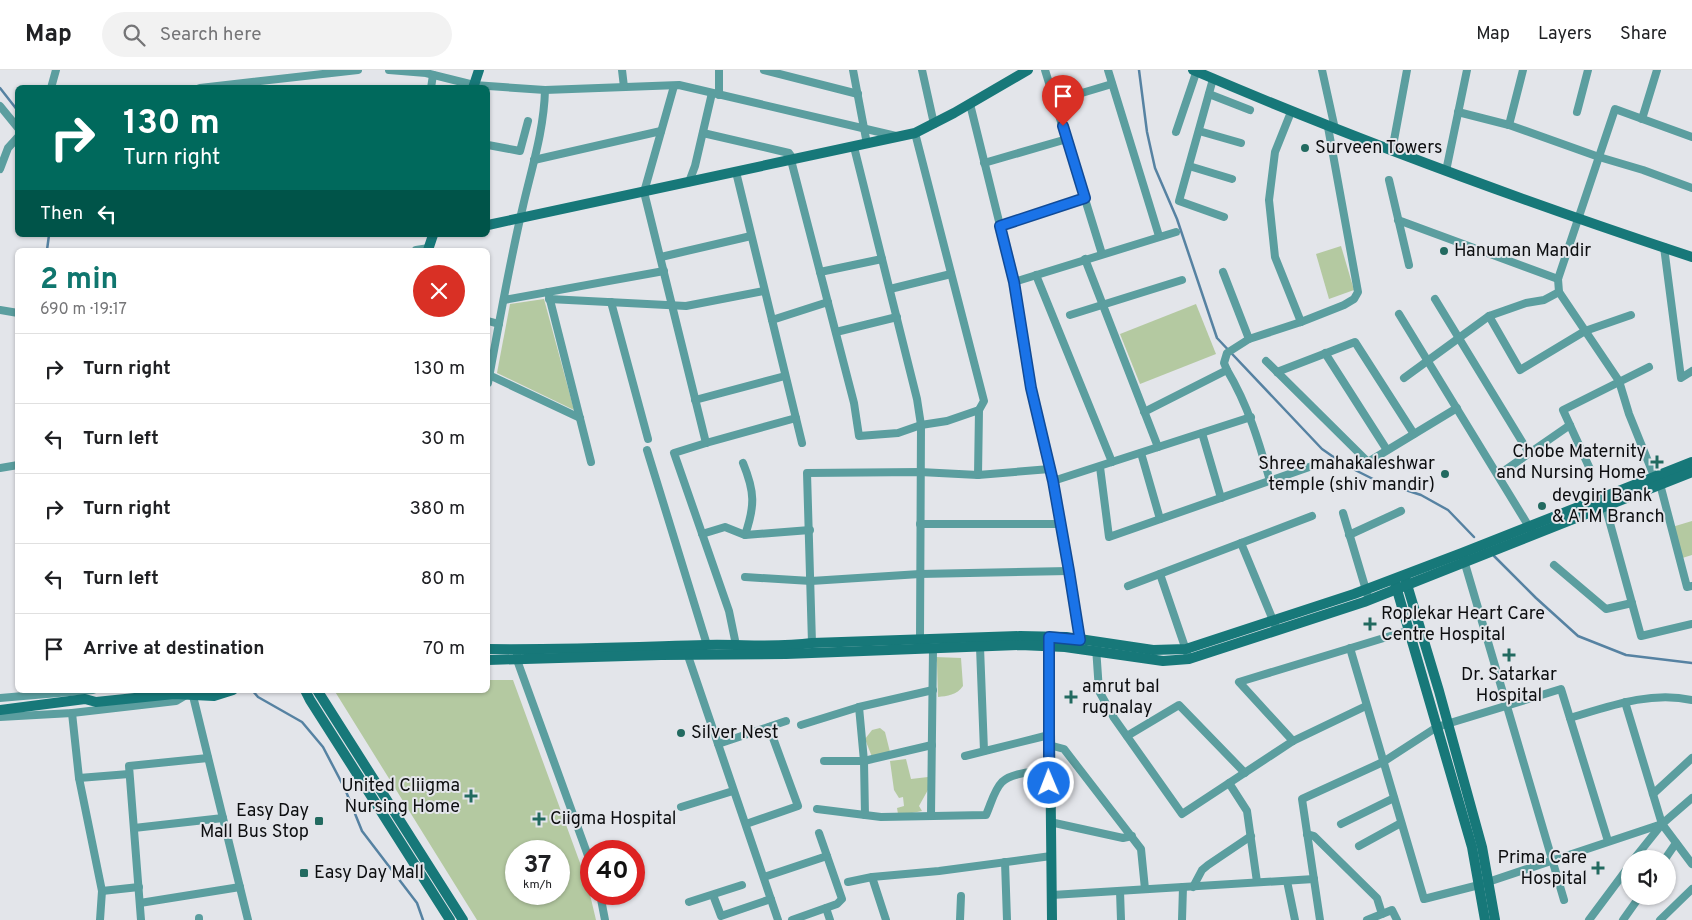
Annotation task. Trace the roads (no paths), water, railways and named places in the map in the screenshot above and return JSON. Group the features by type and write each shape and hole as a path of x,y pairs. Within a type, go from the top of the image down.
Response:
{"main road":[{"path":"474,85 479,70"},
{"path":"490,225 915,133 1028,70"},
{"path":"1196,71 1291,112 1392,151 1578,219 1692,256"},
{"path":"1531,530 1605,505 1692,462"},
{"path":"490,660 686,650 707,645 794,646 812,643 1020,636 1049,642 1080,644 1164,661 1395,584 1657,480 1692,472"},
{"path":"1406,580 1482,847 1485,920"},
{"path":"1395,584 1472,848 1495,920"},
{"path":"490,649 686,650 786,654 980,647 1049,642"},
{"path":"1049,642 1052,920"},
{"path":"85,700 92,696 121,693"},
{"path":"0,710 85,700 96,702 174,694 214,696 224,693"},
{"path":"306,693 450,920"},
{"path":"319,693 463,920"}],"street":[{"path":"52,85 56,70"},
{"path":"223,85 330,71 358,70"},
{"path":"389,70 433,75 470,85"},
{"path":"622,70 624,87"},
{"path":"690,182 702,133 716,94 719,70"},
{"path":"764,70 858,94"},
{"path":"796,70 797,78"},
{"path":"853,70 867,144"},
{"path":"922,70 934,124"},
{"path":"1045,70 1102,254"},
{"path":"1108,70 1158,236"},
{"path":"1270,481 1251,417 1224,363 1229,351 1249,339 1301,322 1344,304 1354,299 1358,292 1322,70"},
{"path":"1392,151 1407,70"},
{"path":"1446,171 1467,70"},
{"path":"1509,125 1523,70"},
{"path":"1577,112 1588,70"},
{"path":"1642,119 1657,70"},
{"path":"1176,132 1196,71"},
{"path":"431,85 433,75"},
{"path":"1213,79 1179,200 1224,216"},
{"path":"1055,101 1112,84"},
{"path":"490,87 545,90 674,86 716,94 898,137"},
{"path":"674,86 644,192 706,443"},
{"path":"490,369 520,219 543,117 545,90"},
{"path":"1209,94 1250,110"},
{"path":"970,104 1014,282 1031,388 1061,524 1080,644"},
{"path":"0,106 15,124"},
{"path":"1692,137 1615,109 1558,279 1559,292 1618,381 1629,414 1657,480 1687,587 1692,586"},
{"path":"1291,112 1275,152 1269,200 1275,257 1301,322"},
{"path":"1458,112 1509,125 1692,188"},
{"path":"490,145 520,151 528,121"},
{"path":"534,160 661,131"},
{"path":"1199,131 1241,143"},
{"path":"702,133 790,153 854,403 859,436 898,433 920,425 947,421 979,410"},
{"path":"915,133 984,401 979,410 978,475"},
{"path":"984,163 1067,139"},
{"path":"0,169 4,149 15,140"},
{"path":"854,146 917,400 920,425 920,639"},
{"path":"1189,166 1232,179"},
{"path":"736,172 802,444"},
{"path":"1389,180 1409,265"},
{"path":"1000,226 1085,198"},
{"path":"1398,220 1558,279"},
{"path":"1014,282 1176,232"},
{"path":"661,258 751,236"},
{"path":"1664,247 1681,378 1692,371"},
{"path":"820,272 882,259"},
{"path":"1085,260 1158,447"},
{"path":"504,300 548,295 664,271"},
{"path":"1223,272 1249,339"},
{"path":"890,289 951,274"},
{"path":"1036,275 1112,462"},
{"path":"1070,315 1182,280"},
{"path":"548,295 611,302 686,306 764,291"},
{"path":"1404,378 1489,316 1526,303 1544,300 1559,292"},
{"path":"548,295 591,462"},
{"path":"1435,299 1457,338 1529,453"},
{"path":"611,302 648,439"},
{"path":"772,320 828,302"},
{"path":"0,310 15,312"},
{"path":"1398,314 1531,530"},
{"path":"1489,316 1520,370 1585,331 1631,315"},
{"path":"836,332 897,317"},
{"path":"490,322 499,324"},
{"path":"1277,372 1355,342 1414,434"},
{"path":"1325,354 1387,450"},
{"path":"1266,361 1368,462 1457,408"},
{"path":"1590,469 1563,410 1649,367"},
{"path":"1144,412 1227,370"},
{"path":"696,400 785,376"},
{"path":"490,380 580,418"},
{"path":"1053,481 1251,417"},
{"path":"736,645 728,611 674,453 796,418"},
{"path":"1498,475 1570,425"},
{"path":"1202,433 1221,498"},
{"path":"647,450 707,645"},
{"path":"1141,453 1160,519"},
{"path":"743,463 749,476 753,498 753,513 745,534"},
{"path":"1100,466 1109,537 1315,465"},
{"path":"0,468 15,466"},
{"path":"812,643 807,473 920,472 978,475 1050,469"},
{"path":"1605,505 1641,636 1692,624"},
{"path":"1349,535 1401,511"},
{"path":"1343,513 1367,594"},
{"path":"1128,586 1312,516"},
{"path":"920,524 1061,524"},
{"path":"702,534 725,527 745,534 810,530"},
{"path":"1241,543 1275,625"},
{"path":"1463,557 1564,900"},
{"path":"1554,565 1606,609 1632,603"},
{"path":"745,577 811,581 920,574 1069,571"},
{"path":"1160,574 1187,654"},
{"path":"1294,741 1239,682 1420,627"},
{"path":"980,647 984,751"},
{"path":"1096,647 1099,691 1127,736 1182,814 1294,741 1366,706"},
{"path":"1350,648 1424,899 1484,883 1662,824"},
{"path":"517,649 517,660 582,840"},
{"path":"931,816 933,649"},
{"path":"686,650 778,920"},
{"path":"1320,920 1302,799 1383,762 1437,727 1561,689 1608,841"},
{"path":"801,725 859,707 933,690"},
{"path":"0,698 58,693"},
{"path":"0,717 72,713 176,701 189,696 208,758 248,920"},
{"path":"1570,718 1625,702 1651,697 1692,700"},
{"path":"1625,702 1662,824 1691,862"},
{"path":"1127,736 1179,705 1245,773"},
{"path":"859,707 864,761 865,815"},
{"path":"72,713 79,778 102,891 100,920"},
{"path":"718,744 786,722"},
{"path":"746,824 798,806 769,727"},
{"path":"965,756 1049,740 1064,749 1141,849 1146,890"},
{"path":"824,761 864,761 932,745"},
{"path":"141,920 128,766 208,758"},
{"path":"1653,794 1692,758"},
{"path":"817,809 881,817 986,815 1003,781 1015,776 1049,769"},
{"path":"79,778 129,774"},
{"path":"1229,783 1247,811 1257,882"},
{"path":"681,807 733,791"},
{"path":"1341,824 1394,798"},
{"path":"1641,850 1662,824 1692,798"},
{"path":"134,828 223,818"},
{"path":"1050,822 1123,838 1132,836"},
{"path":"1358,846 1402,824"},
{"path":"792,920 837,904 842,899 819,833"},
{"path":"1307,834 1314,836 1377,898 1382,914"},
{"path":"1193,887 1202,870 1250,836"},
{"path":"1671,850 1676,843"},
{"path":"764,877 827,856"},
{"path":"848,882 872,877 940,871 1051,856"},
{"path":"1005,862 1007,920"},
{"path":"872,877 886,920"},
{"path":"1590,920 1621,877"},
{"path":"1052,895 1314,879"},
{"path":"1287,881 1295,920"},
{"path":"689,902 742,885"},
{"path":"140,903 240,886"},
{"path":"102,891 139,887"},
{"path":"1182,887 1182,920"},
{"path":"1660,920 1692,889"},
{"path":"1120,891 1121,920"},
{"path":"713,895 721,916 771,899"},
{"path":"960,920 961,896"},
{"path":"602,905 605,920"},
{"path":"1623,920 1634,905"},
{"path":"826,908 830,920"},
{"path":"1367,920 1392,910 1397,920"}],"waterway":[{"path":"1139,70 1147,132 1155,168 1177,219 1217,338 1322,449 1345,465 1375,480 1421,495 1448,510 1474,537"},
{"path":"0,88 15,107"},
{"path":"47,248 49,237"},
{"path":"1494,556 1578,636 1626,655 1692,663"},
{"path":"255,693 258,697 302,722 323,747 345,789 362,831 417,903 423,920"}],"place":[{"name":"Surveen Towers","path":"1305,148"},
{"name":"Hanuman Mandir","path":"1444,251"},
{"name":"Chobe Maternity and Nursing Home","path":"1657,462"},
{"name":"Shree mahakaleshwar temple (shiv mandir)","path":"1445,474"},
{"name":"devgiri Bank & ATM Branch","path":"1542,506"},
{"name":"Roplekar Heart Care Centre Hospital","path":"1370,624"},
{"name":"Dr. Satarkar Hospital","path":"1509,655"},
{"name":"amrut bal rugnalay","path":"1071,697"},
{"name":"Silver Nest","path":"681,733"},
{"name":"United CIiigma Nursing Home","path":"471,796"},
{"name":"Ciigma Hospital","path":"539,819"},
{"name":"Easy Day Mall Bus Stop","path":"319,821"},
{"name":"Prima Care Hospital","path":"1598,868"},
{"name":"Easy Day Mall","path":"304,873"}]}
